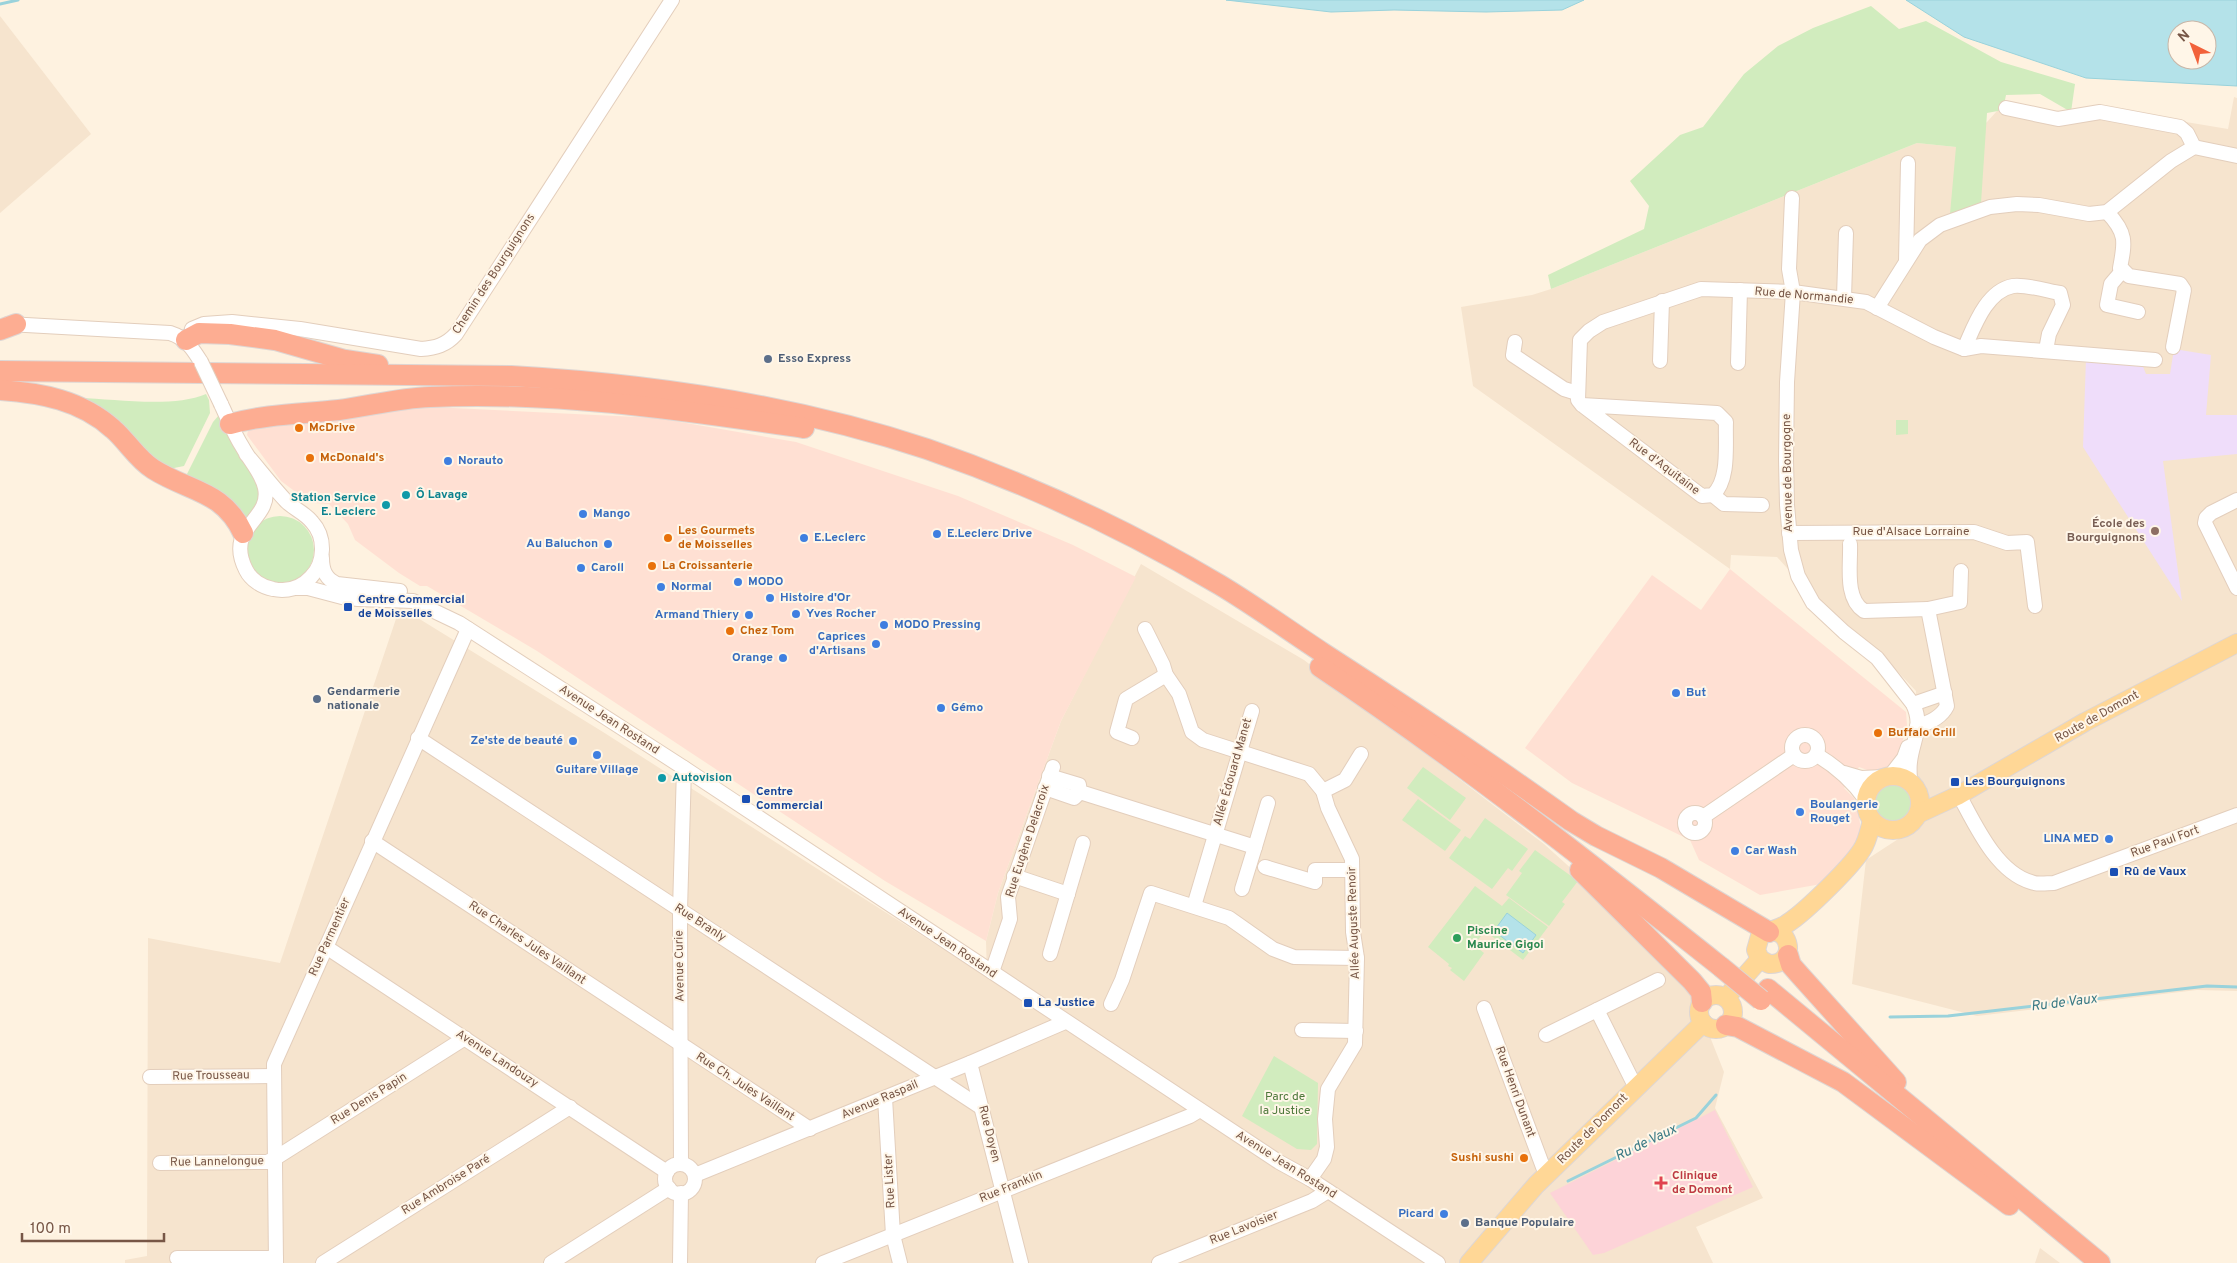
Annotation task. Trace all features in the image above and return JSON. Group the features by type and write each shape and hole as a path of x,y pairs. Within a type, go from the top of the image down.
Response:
{"highway":[{"path":"183,338 215,327 275,340 299,337 346,360 390,366 402,375"},
{"path":"0,371 511,376 579,380 682,391 802,414 888,437 990,473 1096,518 1223,587 1418,714 1571,821 1596,836 1661,868 1772,931"},
{"path":"0,383 536,389 656,400 754,416 804,428 895,453 968,477 1077,523 1199,588 1255,623 1414,732 1726,962"},
{"path":"0,390 55,397 87,411 112,428 153,469 220,501 237,519 243,533"},
{"path":"230,424 252,418 326,411 427,397 462,396 550,398 657,408 804,428"},
{"path":"1304,641 1507,785 1726,962 2014,1201"},
{"path":"1414,732 1570,860 1692,981 1701,992 1702,1002"},
{"path":"1788,951 1791,965 1890,1076 2014,1201 2081,1263"},
{"path":"1726,1026 1738,1027 1782,1052 1843,1082 2100,1263"}],"main road":[{"name":"Route de Domont","path":"1918,814 1959,794 2085,722 2237,643"},
{"path":"1887,776 1902,777 1914,787 1920,806 1913,822 1903,828 1890,830 1881,827 1869,816 1866,800 1870,788 1877,781 1887,776"},
{"name":"Route de Domont","path":"1914,787 1933,795 1959,794"},
{"path":"1872,820 1864,845 1854,862 1791,922 1760,936 1756,945 1760,958 1774,964 1783,960 1794,936 1804,922 1857,871 1866,860 1873,845 1890,830"},
{"path":"1772,931 1787,939 1788,951"},
{"path":"1726,998 1760,958"},
{"path":"1716,995 1726,998 1732,1007 1733,1013 1726,1026 1713,1028 1703,1022 1699,1012 1702,1002 1706,998 1716,995"},
{"name":"Route de Domont","path":"1469,1263 1490,1240 1517,1205 1548,1173 1703,1022"},
{"name":"Route de Domont","path":"1481,1263 1490,1240"}],"street":[{"name":"Chemin des Bourguignons","path":"299,337 421,348 440,346 451,339 672,0"},
{"path":"2006,108 2058,120 2100,112 2180,127 2192,140 2194,148"},
{"path":"1877,308 1920,240 1940,225 1990,208 2017,204 2039,204 2089,214 2108,212 2171,161 2194,148 2237,156"},
{"path":"1906,262 1908,163"},
{"name":"Avenue de Bourgogne","path":"1792,198 1789,269 1793,292 1787,392 1786,460 1789,533 1798,576 1805,593 1844,632 1877,658 1916,710 1918,735 1910,762 1914,787"},
{"path":"2108,212 2124,236 2120,268 2129,276 2180,284 2184,290 2173,347"},
{"path":"1844,298 1846,233"},
{"path":"2123,270 2111,284 2107,305 2138,312"},
{"path":"1964,349 1976,322 1996,293 2014,286 2060,292 2063,305 2049,334 2046,350"},
{"name":"Rue de Normandie","path":"1580,399 1580,340 1589,331 1603,322 1702,289 1793,292 1866,302 1934,337 1964,349 1981,346 2155,360"},
{"path":"1738,363 1740,290"},
{"path":"1660,361 1662,301"},
{"path":"5,326 170,333 183,338 201,362 230,424 246,454 265,488 264,504 258,515 243,533 240,547 242,561 248,574 259,584 280,590 296,588 312,577 322,558 320,533 313,522 285,500 246,454"},
{"path":"201,362 201,346 215,327"},
{"path":"1515,342 1513,355 1580,399"},
{"name":"Rue d'Aquitaine","path":"1580,399 1717,413 1726,422 1723,478 1718,491 1713,495 1702,496 1580,399"},
{"path":"1713,495 1724,504 1762,506"},
{"path":"2237,500 2211,513 2206,518 2206,527 2237,588"},
{"path":"258,515 278,507 300,511"},
{"name":"Rue d'Alsace Lorraine","path":"1789,533 1974,532 2007,543 2027,542 2035,606"},
{"path":"1850,544 1851,594 1856,606 1864,611 1928,609 1960,602 1961,572"},
{"name":"Avenue Jean Rostand","path":"322,558 325,574 337,584 410,592 425,600 684,768 1065,1022 1437,1263"},
{"name":"Avenue Jean Rostand","path":"296,588 308,588 358,599 413,601 463,626"},
{"path":"1843,773 1861,778 1887,776 1904,758 1917,726 1927,724 1944,713 1947,706 1928,609"},
{"name":"Rue Parmentier","path":"276,1260 274,1064 418,738 463,626"},
{"name":"Allée Auguste Renoir","path":"1145,629 1166,675 1179,694 1192,732 1203,740 1309,774 1323,791 1328,808 1352,859 1353,932 1357,958 1355,1044 1328,1089 1325,1119 1327,1147 1324,1159 1310,1179"},
{"path":"1132,738 1117,732 1126,699 1166,675"},
{"path":"1913,704 1945,694"},
{"name":"Allée Édouard Manet","path":"1194,906 1252,711"},
{"path":"1806,735 1816,740 1817,754 1807,761 1803,761 1794,755 1792,750 1795,740 1806,735"},
{"name":"Rue Branly","path":"418,738 982,1108"},
{"path":"1323,791 1345,780 1361,754"},
{"path":"1817,754 1843,773 1866,800"},
{"path":"1703,817 1794,755"},
{"name":"Avenue Curie","path":"681,1164 680,910 684,768"},
{"name":"Rue Eugène Delacroix","path":"992,972 1010,919 1008,897 1014,876 1049,777 1074,798 1080,792 1215,834"},
{"name":"Rue Paul Fort","path":"1959,794 1977,829 1999,860 2017,875 2031,883 2054,883 2237,815"},
{"path":"1242,889 1268,803"},
{"name":"Allée Édouard Manet","path":"1215,834 1255,847"},
{"name":"Rue Charles Jules Vaillant","path":"372,841 681,1045"},
{"path":"1050,954 1083,843"},
{"path":"1265,867 1315,882 1315,870 1351,870"},
{"path":"1014,876 1068,894"},
{"path":"1111,1004 1122,980 1151,893 1229,918 1273,949 1294,957 1357,958"},
{"name":"Avenue Landouzy","path":"326,947 667,1172"},
{"path":"1546,1035 1658,980"},
{"name":"Rue Henri Dunant","path":"1484,1008 1543,1167 1548,1173"},
{"path":"1597,1010 1632,1080 1637,1085"},
{"name":"Avenue Raspail","path":"695,1175 970,1063 1065,1022"},
{"path":"1302,1030 1356,1031"},
{"name":"Rue Denis Papin","path":"274,1159 465,1038"},
{"name":"Rue Ch. Jules Vaillant","path":"681,1045 810,1129"},
{"name":"Rue Doyen","path":"970,1063 1021,1263"},
{"name":"Rue Trousseau","path":"150,1077 273,1076"},
{"name":"Rue Lister","path":"885,1098 893,1234 900,1263"},
{"name":"Rue Ambroise Paré","path":"323,1263 570,1107"},
{"name":"Rue Franklin","path":"823,1263 1190,1116 1200,1110"},
{"name":"Rue Lannelongue","path":"160,1162 267,1162 274,1159"},
{"path":"551,1263 675,1191 692,1187 695,1175 689,1167 681,1164 673,1166 667,1172 666,1180 675,1191 680,1263"},
{"name":"Rue Lavoisier","path":"1159,1263 1312,1201 1328,1191"},
{"path":"177,1258 276,1260"}],"shaded area":[{"path":"0,16 91,134 0,213"},
{"path":"2234,97 2237,98 2237,991 2197,990 1977,1016 1852,984 1866,860 1912,830 1916,691 1881,654 1822,607 1777,557 1731,555 1730,569 1473,386 1461,307 1532,295 1551,289 1917,143 1956,147 1987,122 2006,101 2063,113 2102,108 2228,129"},
{"name":"École des Bourguignons","path":"2174,349 2211,355 2206,415 2237,415 2237,454 2163,461 2182,601 2083,447 2086,358 2142,364 2146,374 2170,374"},
{"path":"412,406 657,418 796,442 958,496 1073,545 1136,577 1061,721 998,893 986,941 885,881 537,651 427,586 420,586 399,573 355,540 348,524 329,504 314,503 281,481 247,435 249,427"},
{"path":"1141,564 1304,660 1544,844 1606,900 1695,999 1724,1072 1715,1108 1763,1198 1696,1227 1713,1263 125,1263 125,1260 147,1256 148,938 280,963 400,607 603,732 987,977 986,941 998,893 1061,721"},
{"path":"1730,569 1906,712 1907,725 1898,758 1889,768 1884,770 1870,771 1859,767 1844,788 1854,798 1858,809 1861,831 1857,845 1821,884 1760,895 1699,860 1690,840 1572,783 1525,748 1652,575 1701,610"},
{"name":"Clinique de Domont","path":"1715,1110 1753,1187 1604,1253 1593,1255 1550,1193"},
{"path":"2040,1248 2060,1263 2035,1263"}],"green space":[{"path":"1871,6 1899,29 1926,21 2001,62 2075,84 2071,112 2040,94 2006,95 2003,110 1987,113 1981,203 1950,214 1956,147 1917,143 1551,289 1548,275 1644,229 1649,206 1630,181 1680,135 1703,127 1744,74 1778,46 1813,28"},
{"path":"206,394 209,400 210,413 184,466 169,469 159,466 79,398 161,402 178,401"},
{"path":"219,415 262,487 258,506 243,520 186,476 213,422"},
{"path":"1896,420 1908,420 1908,434 1896,435"},
{"path":"280,516 293,519 304,526 311,537 314,550 311,563 304,574 293,581 280,584 267,581 256,574 249,563 246,550 249,537 256,526 267,519"},
{"path":"1423,767 1466,798 1450,820 1407,788"},
{"path":"1893,781 1905,785 1911,791 1915,803 1911,815 1905,821 1893,825 1881,821 1875,815 1871,803 1875,791 1881,785"},
{"path":"1418,799 1461,830 1445,851 1402,820"},
{"path":"1485,818 1528,849 1512,871 1508,868 1492,889 1449,858 1465,836 1470,839"},
{"path":"1535,850 1578,881 1562,902 1565,904 1549,926 1506,895 1522,873 1519,871"},
{"name":"Piscine Maurice Gigoi","path":"1475,886 1502,906 1509,898 1548,927 1523,960 1485,931 1474,945 1484,953 1464,981 1450,970 1452,968 1448,966 1449,964 1428,947"},
{"name":"Parc de la Justice","path":"1274,1056 1318,1083 1317,1144 1311,1150 1297,1149 1242,1116"}],"water":[{"path":"1226,0 1584,0 1562,10 1331,12"},
{"path":"1906,0 2237,0 2237,86 2086,78 1964,37"},
{"path":"1507,913 1536,935 1523,953 1494,931"}],"waterway":[{"path":"0,4 18,0"},
{"name":"Ru de Vaux","path":"1890,1017 1948,1016 2207,986 2237,987"},
{"name":"Ru de Vaux","path":"1568,1181 1696,1118 1716,1095"}],"place":[{"name":"Esso Express","path":"768,359"},
{"name":"McDrive","path":"299,428"},
{"name":"McDonald's","path":"310,458"},
{"name":"Norauto","path":"448,461"},
{"name":"Ô Lavage","path":"406,495"},
{"name":"Station Service E. Leclerc","path":"386,505"},
{"name":"Mango","path":"583,514"},
{"name":"École des Bourguignons","path":"2155,531"},
{"name":"E.Leclerc Drive","path":"937,534"},
{"name":"Les Gourmets de Moisselles","path":"668,538"},
{"name":"E.Leclerc","path":"804,538"},
{"name":"Au Baluchon","path":"608,544"},
{"name":"La Croissanterie","path":"652,566"},
{"name":"Caroll","path":"581,568"},
{"name":"MODO","path":"738,582"},
{"name":"Normal","path":"661,587"},
{"name":"Histoire d'Or","path":"770,598"},
{"name":"Centre Commercial de Moisselles","path":"348,607"},
{"name":"Yves Rocher","path":"796,614"},
{"name":"Armand Thiery","path":"749,615"},
{"name":"MODO Pressing","path":"884,625"},
{"name":"Chez Tom","path":"730,631"},
{"name":"Caprices d'Artisans","path":"876,644"},
{"name":"Orange","path":"783,658"},
{"name":"But","path":"1676,693"},
{"name":"Gendarmerie nationale","path":"317,699"},
{"name":"Gémo","path":"941,708"},
{"name":"Buffalo Grill","path":"1878,733"},
{"name":"Ze'ste de beauté","path":"573,741"},
{"name":"Guitare Village","path":"597,755"},
{"name":"Autovision","path":"662,778"},
{"name":"Les Bourguignons","path":"1955,782"},
{"name":"Centre Commercial","path":"746,799"},
{"name":"Boulangerie Rouget","path":"1800,812"},
{"name":"LINA MED","path":"2109,839"},
{"name":"Car Wash","path":"1735,851"},
{"name":"Rû de Vaux","path":"2114,872"},
{"name":"Piscine Maurice Gigoi","path":"1457,938"},
{"name":"La Justice","path":"1028,1003"},
{"name":"Sushi sushi","path":"1524,1158"},
{"name":"Clinique de Domont","path":"1661,1183"},
{"name":"Picard","path":"1444,1214"},
{"name":"Banque Populaire","path":"1465,1223"}]}
